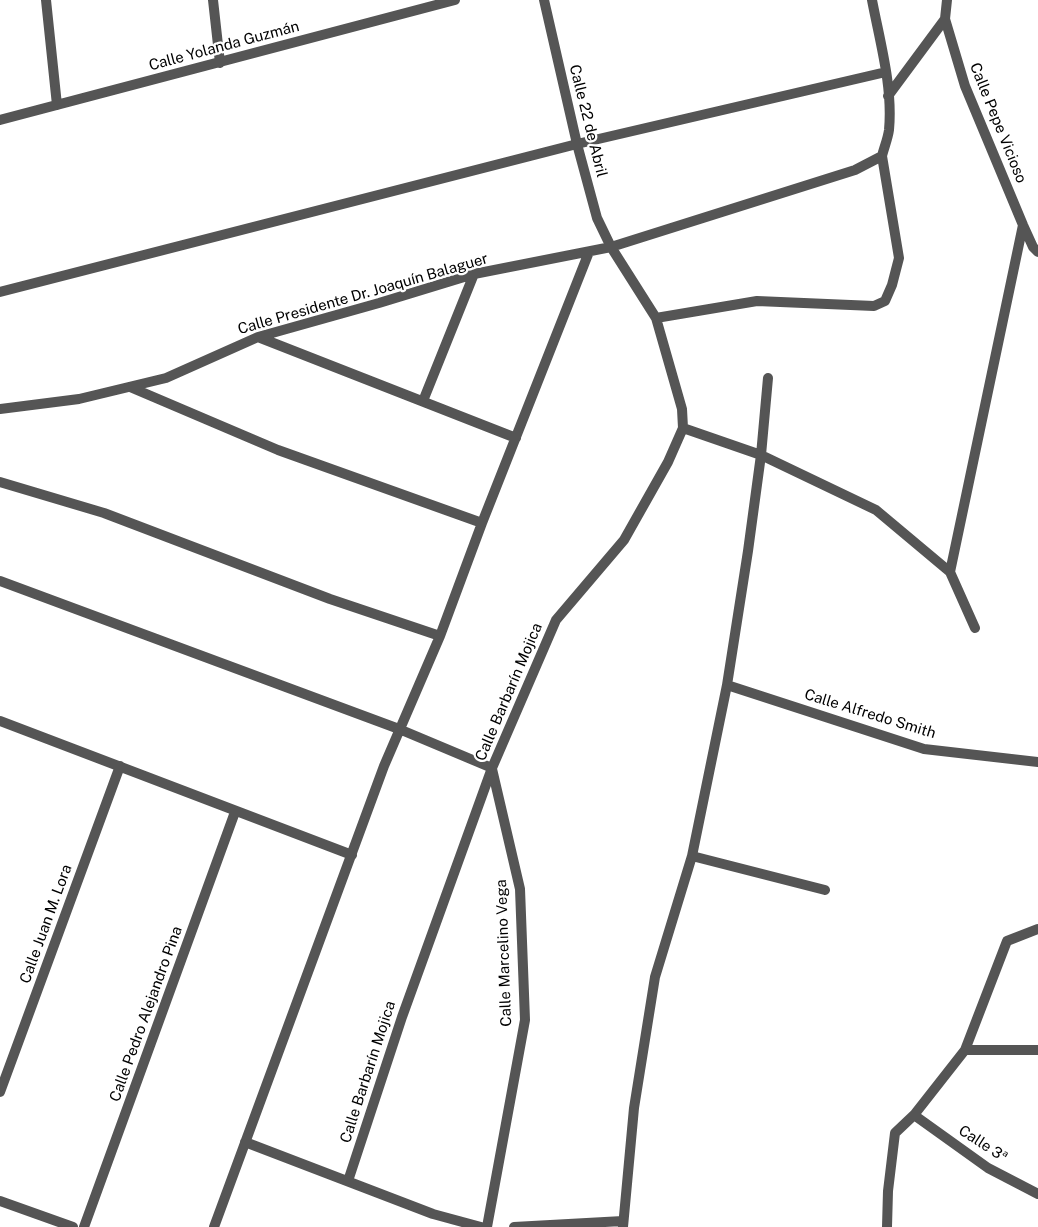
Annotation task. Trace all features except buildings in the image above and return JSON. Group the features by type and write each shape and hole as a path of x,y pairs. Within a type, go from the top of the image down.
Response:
{"street":[{"path":"46,0 56,105"},
{"path":"213,0 220,63"},
{"name":"Calle Yolanda Guzmán","path":"0,120 455,0"},
{"name":"Calle 22 de Abril","path":"544,0 577,144 597,218 611,247"},
{"path":"656,318 757,300 874,306 884,301 892,286 899,258 882,156 889,130 886,72 872,0"},
{"name":"Calle Pepe Vicioso","path":"947,0 945,19 965,86 1033,248 1038,252"},
{"path":"888,96 945,19"},
{"path":"0,292 577,144 886,72"},
{"name":"Calle Presidente Dr. Joaquín Balaguer","path":"0,408 79,399 166,378 258,337 474,274 611,247 855,170 882,156"},
{"path":"950,572 1023,225"},
{"name":"Calle Barbarín Mojica","path":"348,1181 402,1017 492,768 556,620 624,540 668,462 683,428 682,409 656,318 611,247"},
{"path":"214,1227 399,730 440,636 482,523 589,252"},
{"path":"423,401 474,274"},
{"path":"258,337 516,438"},
{"path":"514,1227 623,1224 634,1108 655,977 692,856 727,685 761,455 768,378"},
{"path":"130,387 278,450 482,523"},
{"path":"683,428 761,455 876,510 950,572 975,628"},
{"path":"0,482 104,513 330,600 440,636"},
{"path":"0,581 399,730 492,768"},
{"name":"Calle Alfredo Smith","path":"727,685 924,749 1038,762"},
{"path":"0,721 352,855"},
{"name":"Calle Juan M. Lora","path":"0,1092 120,766"},
{"name":"Calle Marcelino Vega","path":"487,1227 525,1020 520,888 492,768"},
{"name":"Calle Pedro Alejandro Pina","path":"84,1227 235,812"},
{"path":"692,856 825,890"},
{"path":"887,1227 888,1191 895,1133 914,1115 965,1050 1007,941 1037,929"},
{"path":"965,1050 1038,1050"},
{"name":"Calle 3ª","path":"914,1115 988,1168 1038,1194"},
{"path":"245,1142 433,1214 481,1227"},
{"path":"0,1201 73,1227"}]}
